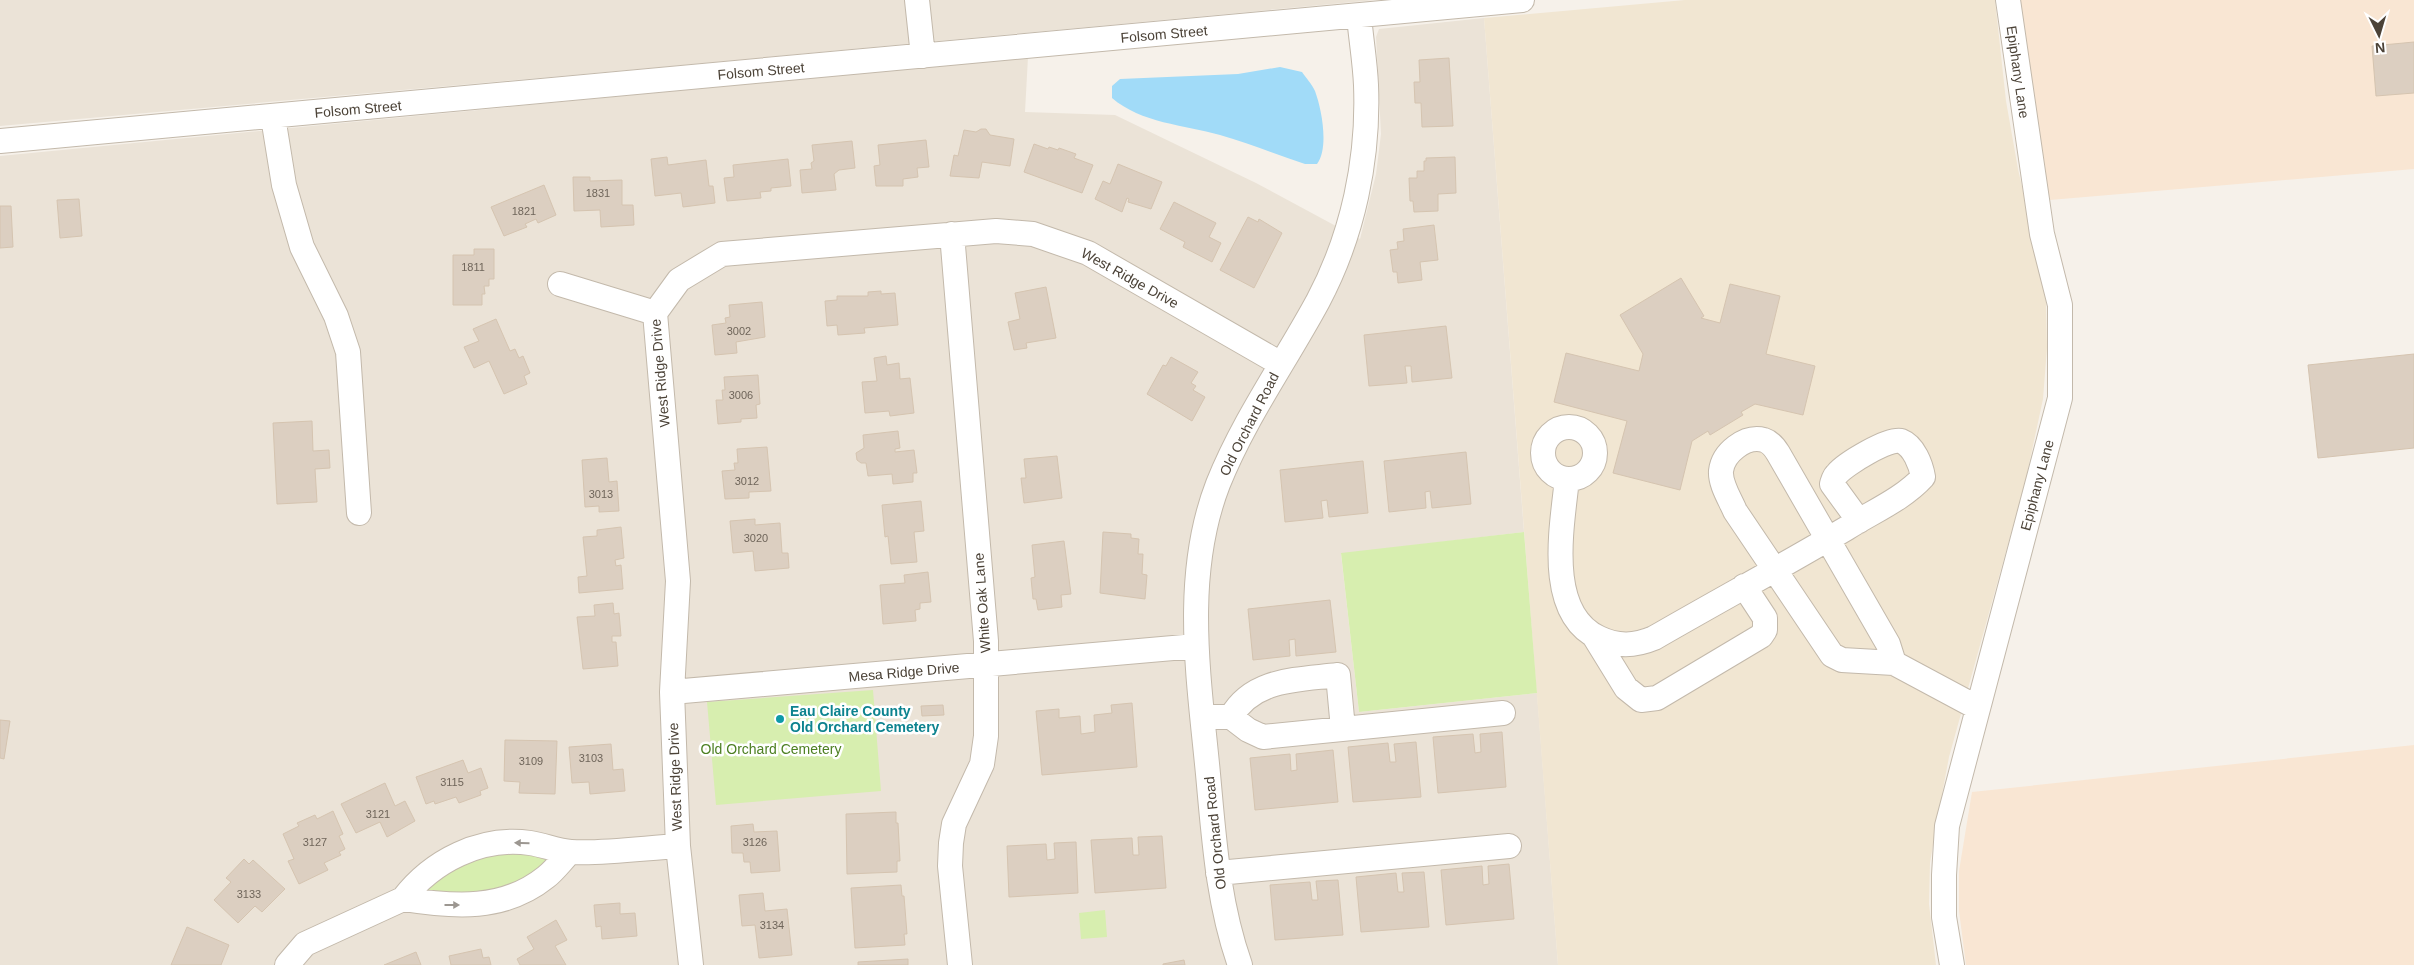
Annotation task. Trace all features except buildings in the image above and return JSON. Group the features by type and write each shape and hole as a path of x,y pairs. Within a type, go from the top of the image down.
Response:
{"street":[{"path":"917,0 923,56"},
{"name":"Folsom Street","path":"0,142 1522,0"},
{"name":"Epiphany Lane","path":"1952,965 1944,917 1947,826 2060,398 2060,305 2042,234 2008,0"},
{"name":"Old Orchard Road","path":"1240,965 1224,914 1218,873 1196,646 1197,592 1205,532 1218,487 1233,450 1318,300 1340,252 1354,204 1362,164 1366,119 1366,84 1359,16"},
{"path":"273,117 284,185 302,246 336,316 348,352 359,513"},
{"name":"West Ridge Drive","path":"690,965 678,846 672,692 678,581 655,312 679,280 722,254 996,231 1033,234 1064,243 1088,253 1281,364"},
{"name":"White Oak Lane","path":"952,234 986,641 986,736 982,764 954,824 951,843 950,866 960,965"},
{"path":"560,284 655,312"},
{"path":"1894,663 1888,644 1773,446 1764,440 1749,441 1735,447 1724,458 1721,473 1724,487 1735,511 1832,655 1842,660 1894,663 1978,708"},
{"path":"1567,479 1560,551 1567,603 1580,626 1594,636 1617,644 1641,644 1859,521"},
{"path":"1594,636 1626,688 1641,700 1657,698 1761,636 1765,630 1765,618 1744,586"},
{"name":"Mesa Ridge Drive","path":"672,692 1196,646"},
{"path":"1231,717 1238,704 1258,690 1278,682 1338,675 1343,729"},
{"path":"1203,717 1231,717 1248,730 1264,736 1503,713"},
{"path":"287,965 304,944 403,899 414,885 459,853 491,844 529,843 570,852 678,846"},
{"path":"1218,873 1509,846"},
{"path":"403,899 443,905 479,905 513,897 546,877 570,852"}],"shaded area":[{"path":"0,0 1375,0 662,67 0,126"},
{"path":"1685,0 1995,0 2006,101 2018,169 2042,274 2046,302 2047,348 2043,399 2025,483 1949,757 1937,821 1930,863 1929,904 1936,965 1558,965 1484,18"},
{"path":"2019,0 2414,0 2414,169 2050,200 2031,103"},
{"path":"1484,18 1524,532 1341,554 1359,712 1537,693 1558,965 0,965 0,156 1028,57 1025,112 1115,115 1256,183 1360,239 1376,174 1381,134 1376,37 1379,29"},
{"path":"2414,745 2414,965 1966,965 1959,911 1959,871 1972,792"}],"green space":[{"path":"1524,532 1537,693 1359,712 1341,553"},
{"name":"Old Orchard Cemetery","path":"873,690 881,791 716,805 707,702"},
{"path":"508,849 552,858 530,879 493,895 425,893 433,883 452,868 473,859"},
{"path":"1105,910 1107,937 1081,939 1079,913"}],"water":[{"path":"1280,67 1302,72 1315,91 1323,129 1323,149 1317,164 1305,164 1231,138 1149,118 1123,106 1112,98 1112,86 1120,79 1238,74"}],"place":[{"name":"Eau Claire County Old Orchard Cemetery","path":"780,719"}]}
